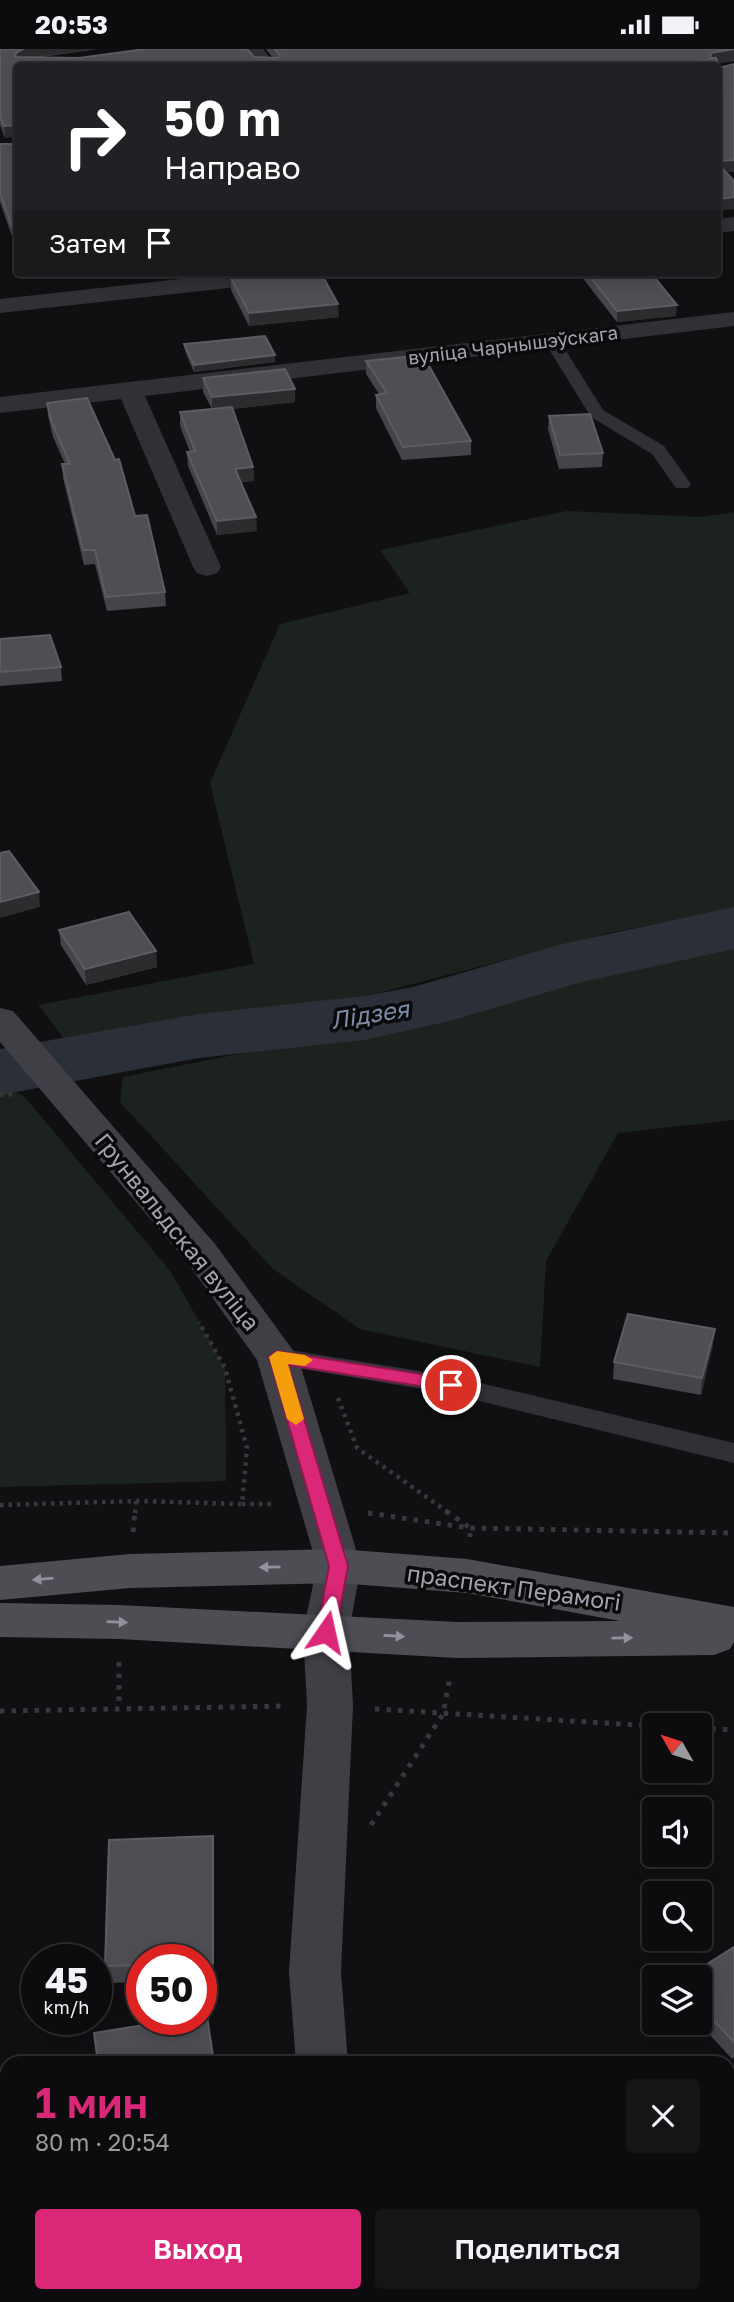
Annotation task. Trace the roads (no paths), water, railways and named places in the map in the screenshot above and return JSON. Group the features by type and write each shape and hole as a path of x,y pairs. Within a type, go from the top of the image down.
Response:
{"main road":[{"name":"Грунвальдская вуліца","path":"7,1027 201,1253 277,1357 339,1566 326,1632 330,1705 315,1972 321,2056"},
{"name":"праспект Перамогі","path":"0,1583 130,1571 339,1566 467,1576 734,1623"},
{"name":"праспект Перамогі","path":"0,1620 119,1622 457,1640 734,1637"}],"street":[{"path":"252,49 264,63"},
{"path":"0,306 112,284 233,277"},
{"name":"вуліца Чарнышэўскага","path":"0,405 734,319"},
{"path":"129,388 207,567"}],"lane":[{"path":"552,341 597,413 658,450 682,485"},
{"path":"277,1357 451,1385 734,1453"}],"waterway":[{"name":"Лідзея","path":"0,1072 199,1036 364,1018 425,1006 562,965 734,928"}]}
